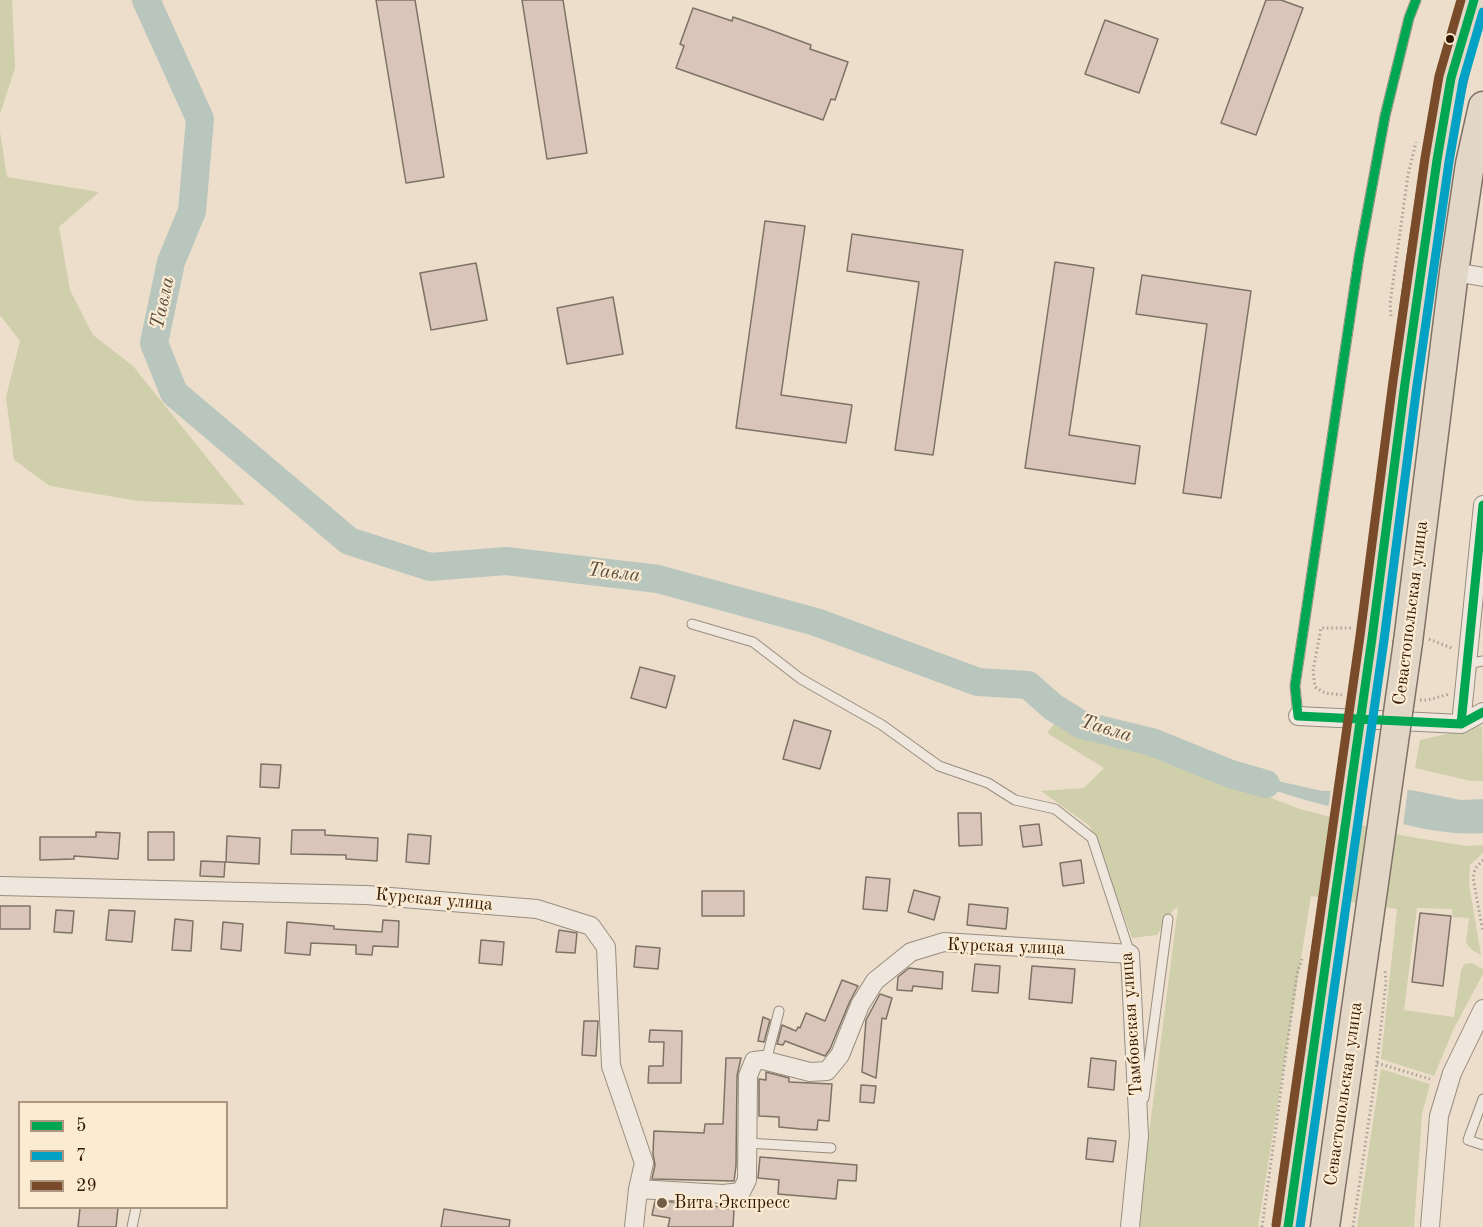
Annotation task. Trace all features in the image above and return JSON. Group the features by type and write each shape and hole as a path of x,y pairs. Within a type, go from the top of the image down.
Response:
{"main road":[{"name":"Севастопольская улица","path":"1288,1227 1329,934 1364,633 1451,78 1474,0"},
{"name":"Севастопольская улица","path":"1325,1227 1366,939 1416,640 1454,272 1470,164 1483,106"}],"street":[{"path":"1454,272 1483,277"},
{"path":"1461,724 1481,548 1483,505"},
{"path":"1298,716 1461,724 1483,712"},
{"name":"Курская улица","path":"0,886 366,895 537,909 591,926 606,947 611,1066 644,1162 638,1189 634,1227"},
{"name":"Курская улица","path":"766,1060 810,1072 827,1071 840,1055 860,1005 875,981 911,952 944,942 1130,954"},
{"name":"Тамбовская улица","path":"1130,954 1139,1136 1130,1227"},
{"path":"1430,1227 1439,1116 1452,1072 1483,1009"},
{"path":"638,1189 723,1194 741,1192 747,1180 748,1076 754,1061 766,1060"}],"lane":[{"path":"1298,716 1295,686 1359,257 1385,116 1409,18 1416,0"},
{"name":"Тамбовская улица","path":"692,624 753,642 801,680 882,725 939,765 988,783 1015,800 1055,809 1092,838 1130,954"},
{"path":"1139,1136 1167,919"},
{"path":"766,1060 779,1011"},
{"path":"1483,1099 1468,1140 1483,1145"},
{"path":"747,1143 831,1148"},
{"path":"132,1227 136,1209"}],"path":[{"path":"1321,628 1364,633"},
{"path":"1416,640 1469,658"},
{"path":"1483,860 1475,869 1473,878 1483,932"},
{"path":"1262,1227 1297,974 1304,952"},
{"path":"1353,1227 1377,1063 1386,982 1384,962"},
{"path":"1377,1063 1437,1082"}],"green space":[{"path":"0,0 12,0 15,68 0,114"},
{"path":"0,132 7,177 99,192 59,227 70,290 93,335 133,366 245,505 138,501 50,486 14,460 6,397 20,341 0,315"},
{"path":"1055,723 1162,756 1300,809 1405,836 1466,846 1483,845 1483,853 1470,865 1469,884 1481,955 1466,943 1469,918 1453,917 1452,909 1417,908 1404,1010 1454,1017 1464,964 1472,963 1483,969 1483,974 1454,1028 1434,1076 1381,1059 1397,909 1311,896 1258,1227 1137,1227 1178,907 1173,910 1157,935 1132,938 1090,826 1041,791 1084,788 1104,768 1047,733"},
{"path":"1482,726 1483,781 1471,781 1415,768 1420,740"},
{"path":"1381,1069 1430,1084 1422,1114 1414,1227 1357,1227"}],"shaded area":[{"path":"1231,774 1269,779 1322,791 1411,790 1461,800 1483,799 1483,833 1445,832 1407,825 1305,800"}],"pier":[{"path":"1408,787 1403,827 1328,810 1331,788"}],"building":[{"path":"376,0 415,0 444,177 406,183"},
{"path":"522,0 563,0 587,153 547,159"},
{"path":"1266,0 1281,0 1303,8 1256,135 1221,123"},
{"path":"693,8 732,21 733,17 765,28 811,45 810,49 848,62 835,100 831,99 823,120 676,68 684,46 680,44"},
{"path":"1105,20 1158,39 1139,93 1085,74"},
{"path":"765,221 805,226 781,395 852,405 846,443 736,428"},
{"path":"852,234 963,250 933,455 895,450 919,282 847,271"},
{"path":"1055,262 1094,268 1069,435 1140,446 1135,484 1025,468"},
{"path":"476,263 487,320 431,330 420,273"},
{"path":"1142,275 1251,291 1221,498 1183,493 1207,324 1136,314"},
{"path":"613,297 623,354 567,364 557,308"},
{"path":"640,667 675,676 666,708 631,698"},
{"path":"794,720 831,731 820,769 783,759"},
{"path":"261,764 281,765 279,788 260,787"},
{"path":"958,813 981,813 982,845 959,846"},
{"path":"1039,824 1042,845 1023,847 1020,826"},
{"path":"292,830 325,830 325,835 378,838 377,861 346,859 346,855 291,854"},
{"path":"96,832 120,833 118,859 74,856 74,859 40,860 40,837 96,837"},
{"path":"148,832 174,832 174,860 148,860"},
{"path":"408,834 431,836 429,864 406,862"},
{"path":"227,836 260,838 259,864 226,862"},
{"path":"1081,860 1084,883 1063,886 1060,863"},
{"path":"201,861 225,862 224,877 200,876"},
{"path":"866,877 890,879 887,911 863,909"},
{"path":"914,890 940,897 934,920 908,912"},
{"path":"702,891 744,891 744,916 702,916"},
{"path":"969,904 1008,908 1006,929 967,925"},
{"path":"0,906 30,906 30,929 0,929"},
{"path":"56,910 74,911 72,933 54,932"},
{"path":"109,910 135,911 132,942 106,940"},
{"path":"1420,913 1451,916 1443,986 1412,982"},
{"path":"175,919 193,921 191,951 172,950"},
{"path":"383,920 399,921 398,947 373,946 372,955 356,954 356,945 311,943 310,955 285,953 287,922 334,926 334,929 382,932"},
{"path":"223,922 243,924 241,951 221,949"},
{"path":"559,930 577,933 575,953 556,952"},
{"path":"481,940 504,942 502,965 479,963"},
{"path":"636,946 660,948 658,969 634,967"},
{"path":"975,964 1000,966 998,993 972,991"},
{"path":"1032,966 1075,969 1072,1003 1029,999"},
{"path":"909,968 943,972 942,989 913,986 912,991 897,990 898,977"},
{"path":"842,980 858,986 825,1056 785,1041 783,1045 777,1044 782,1025 796,1031 798,1027 800,1028 806,1013 825,1021"},
{"path":"880,994 892,998 886,1019 882,1018 876,1078 862,1072 866,1020"},
{"path":"763,1017 770,1020 764,1042 758,1041"},
{"path":"584,1021 598,1021 596,1056 582,1055"},
{"path":"650,1030 682,1031 681,1083 648,1083 649,1066 663,1066 664,1042 649,1042"},
{"path":"726,1058 741,1058 737,1076 734,1181 652,1179 655,1165 654,1131 704,1133 705,1124 723,1124"},
{"path":"1091,1058 1116,1061 1114,1090 1088,1087"},
{"path":"766,1072 789,1078 789,1082 832,1084 829,1121 818,1120 817,1130 800,1129 779,1127 779,1117 759,1116 759,1079 766,1080"},
{"path":"861,1085 876,1086 874,1103 860,1102"},
{"path":"1088,1138 1116,1141 1113,1162 1086,1159"},
{"path":"760,1157 857,1165 856,1181 838,1180 836,1199 778,1194 779,1180 758,1178"},
{"path":"655,1201 704,1204 734,1210 733,1227 668,1227 670,1218 652,1215"},
{"path":"80,1209 118,1209 116,1227 78,1227"},
{"path":"444,1209 510,1220 509,1227 441,1227"}],"waterway":[{"name":"Тавла","path":"146,0 200,119 192,211 171,262 154,343 174,393 349,541 430,567 506,561 658,579 816,622 978,682 1028,685 1053,707 1082,725 1152,742 1231,774 1266,784"}],"transit line":[{"name":"5","path":"1416,0 1409,18 1385,116 1359,257 1295,686 1298,716 1461,724 1483,712"},
{"name":"29","path":"1276,1225 1425,158 1439,76 1461,0"},
{"name":"5","path":"1288,1227 1437,160 1451,78 1474,0"},
{"name":"7","path":"1300,1227 1384,640 1449,162 1463,81 1483,12"},
{"name":"5","path":"1461,724 1483,505"}],"place":[{"name":"Вита Экспресс","path":"662,1203"}]}
